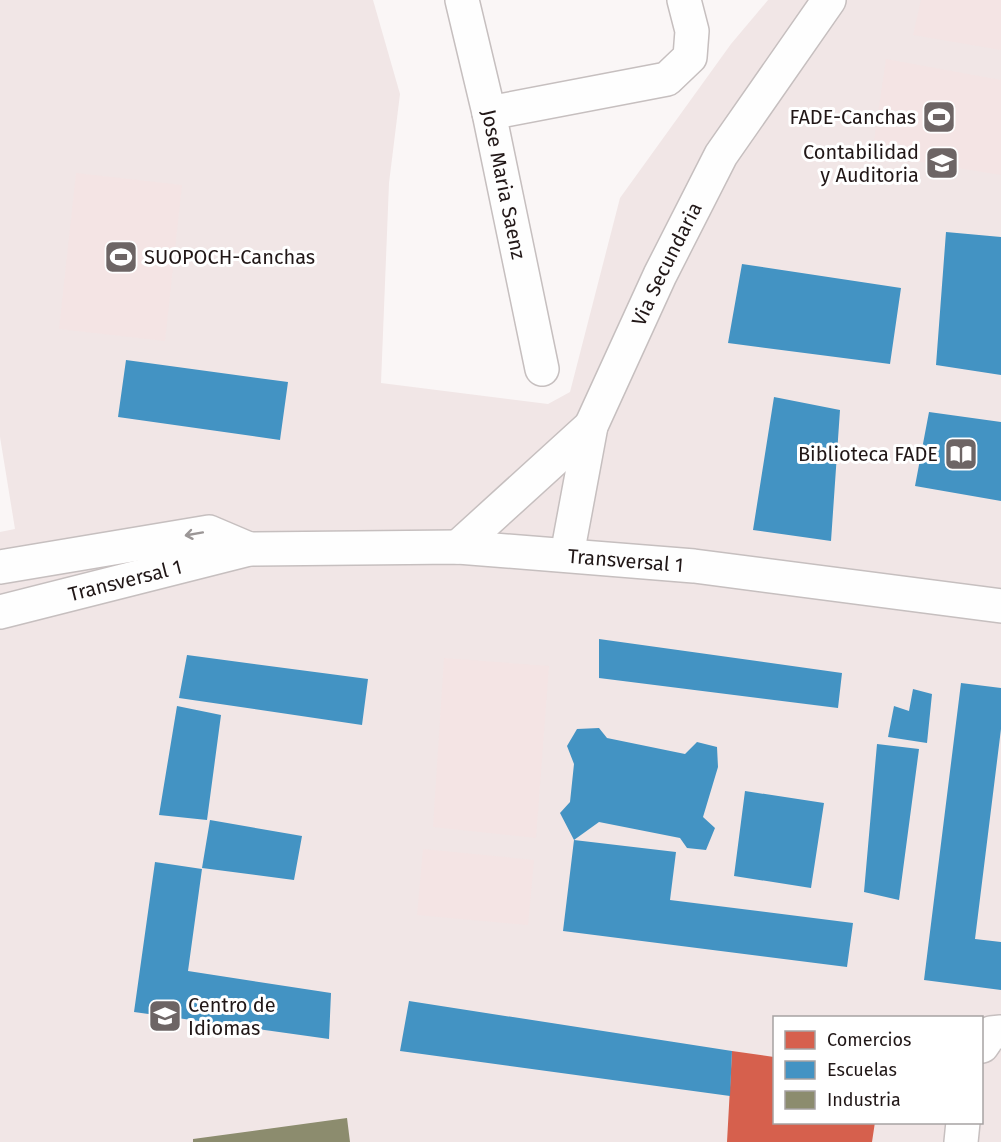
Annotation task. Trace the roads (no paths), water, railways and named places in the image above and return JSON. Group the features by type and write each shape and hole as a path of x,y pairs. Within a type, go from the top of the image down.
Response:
{"street":[{"name":"Jose Maria Saenz","path":"462,0 489,113 542,369"},
{"path":"489,113 667,79 690,57 692,32 684,0"},
{"name":"Via Secundaria","path":"567,555 591,426 660,275 722,155 829,0"},
{"path":"458,547 591,426"},
{"name":"Transversal 1","path":"0,567 208,532 249,549"},
{"name":"Transversal 1","path":"0,612 249,549 458,547 694,566 1001,606"},
{"path":"983,1043 991,1033 1001,1032"},
{"path":"960,1142 963,1124"}],"place":[{"name":"FADE-Canchas","path":"939,117"},
{"name":"Contabilidad y Auditoria","path":"942,163"},
{"name":"SUOPOCH-Canchas","path":"121,257"},
{"name":"Biblioteca FADE","path":"961,454"},
{"name":"Centro de Idiomas","path":"165,1016"}]}
